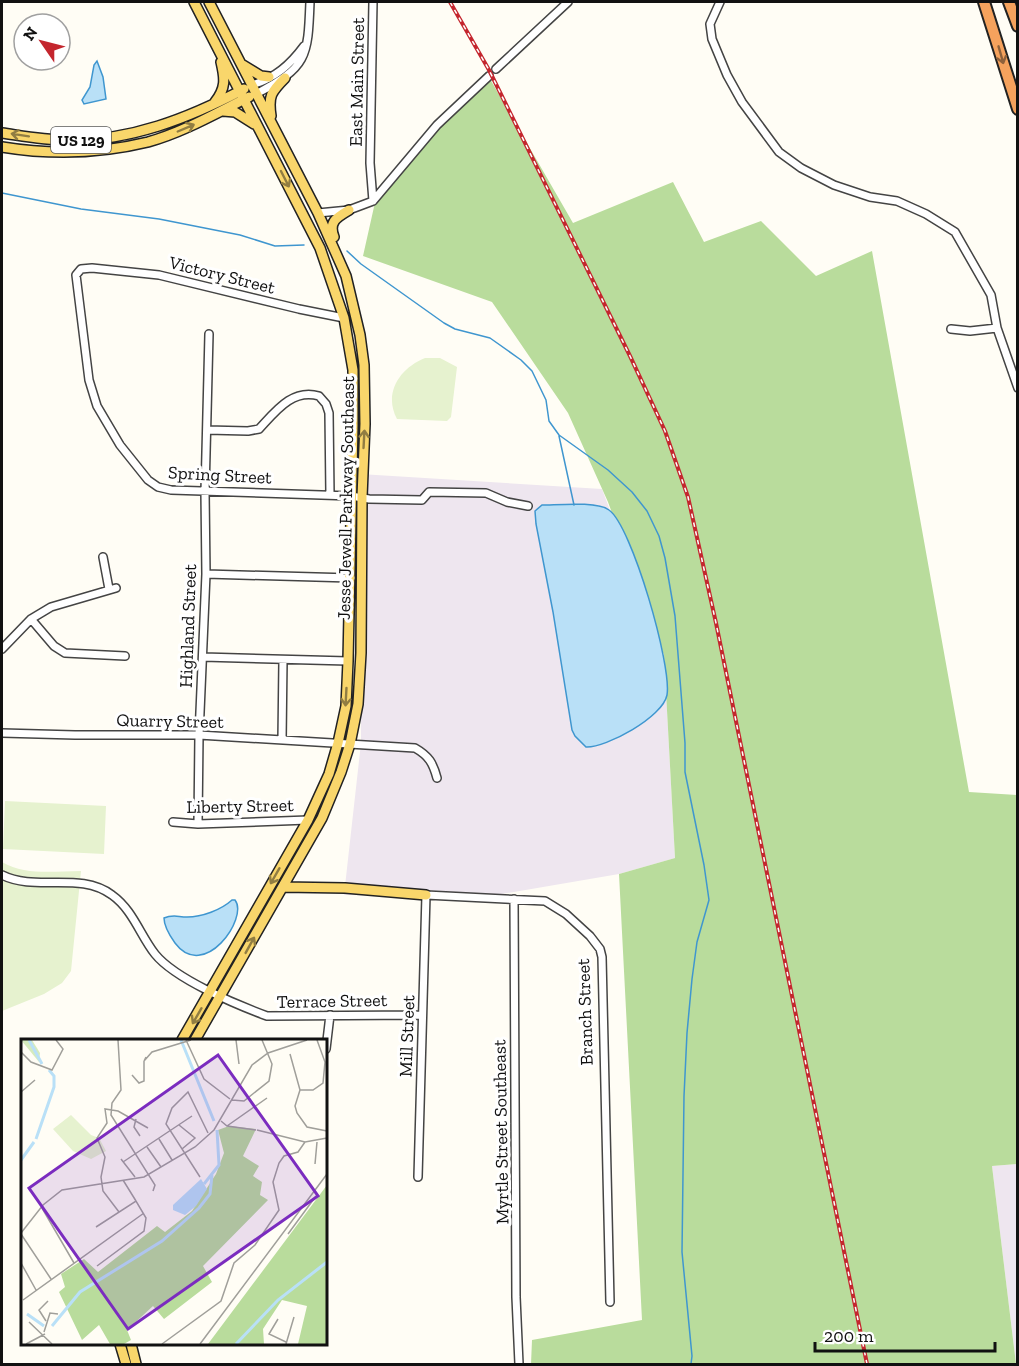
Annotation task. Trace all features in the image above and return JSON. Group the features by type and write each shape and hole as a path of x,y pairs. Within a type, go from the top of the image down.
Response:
{"highway":[{"path":"984,2 1017,109"},
{"path":"1009,2 1017,26"}],"main road":[{"name":"Jesse Jewell Parkway Southeast","path":"183,1039 308,819 329,774 346,706 351,578 353,370 344,318 320,248 194,2"},
{"name":"Jesse Jewell Parkway Southeast","path":"196,1039 322,818 350,744 358,704 361,653 365,424 364,365 346,276 318,213 209,2"},
{"path":"214,103 225,84 218,48"},
{"path":"241,63 259,75 269,78"},
{"path":"273,124 269,100 273,90 285,78"},
{"path":"214,103 242,96 254,89"},
{"name":"US 129","path":"2,147 50,153 115,149 148,142 222,111 242,96"},
{"name":"US 129","path":"2,133 58,140 113,137 160,126 214,103"},
{"path":"222,111 238,114 258,127"},
{"path":"339,259 339,250 331,227 337,217 349,210"},
{"name":"Branch Street","path":"283,887 345,888 426,895"},
{"path":"120,1345 126,1365"},
{"path":"131,1345 136,1365"}],"street":[{"path":"254,89 285,78 298,67 304,55 309,34 310,2"},
{"name":"East Main Street","path":"373,2 370,163 373,201"},
{"path":"496,69 568,2"},
{"path":"720,2 710,24 712,39 727,75 742,102 779,152 801,168 834,185 870,197 897,201 926,214 955,232 991,295 997,328 1017,388"},
{"path":"254,89 294,60 306,44"},
{"path":"318,213 349,210 373,201 437,125 489,76"},
{"name":"Victory Street","path":"92,268 159,275 344,318"},
{"name":"Spring Street","path":"92,268 81,269 76,275 89,380 97,406 120,445 148,480 158,487 205,492 422,500 429,492 486,493 507,502 528,506"},
{"path":"951,329 970,331 997,328"},
{"name":"Highland Street","path":"198,824 199,735 206,573 205,492 210,334"},
{"path":"207,430 259,429 282,404 306,394 319,396 326,404 329,413 330,495"},
{"path":"2,649 31,619 51,607 112,589 102,557"},
{"path":"206,573 351,578"},
{"path":"31,619 54,646 65,653 125,656"},
{"path":"203,657 348,661"},
{"path":"282,740 283,660"},
{"name":"Quarry Street","path":"2,733 199,735 415,748 426,754 433,763 437,778"},
{"name":"Liberty Street","path":"173,822 198,824 308,819"},
{"name":"Terrace Street","path":"2,874 17,881 67,882 87,885 112,894 130,913 157,956 176,972 211,991 267,1016 422,1015"},
{"name":"Branch Street","path":"426,895 545,901 566,914 590,936 600,949 610,1302"},
{"name":"Mill Street","path":"418,1177 426,895"},
{"name":"Myrtle Street Southeast","path":"514,899 516,1297 519,1365"},
{"path":"327,1040 330,1015"}],"shaded area":[{"path":"360,474 602,489 664,655 675,858 619,874 484,897 344,895 361,743"},
{"path":"1017,1164 1017,1364 1016,1364 992,1166"}],"green space":[{"path":"486,72 573,223 673,182 704,242 761,221 816,276 872,251 969,792 1017,795 1017,1164 992,1166 1016,1364 531,1364 532,1340 642,1320 619,874 675,858 664,655 608,502 568,413 492,302 363,256 378,189"},
{"path":"425,358 440,358 457,367 451,417 447,421 397,419 392,400 396,382 408,368"},
{"path":"5,801 106,806 104,854 3,849"},
{"path":"2,862 30,871 81,871 71,971 62,983 44,994 2,1011"}],"water":[{"path":"97,61 103,77 106,99 84,104 82,100 90,87 94,65"},
{"path":"542,505 596,505 609,510 618,521 639,568 657,628 667,679 667,695 663,704 632,730 595,746 586,747 572,730 536,524 535,511"},
{"path":"235,900 238,909 236,920 221,943 210,951 199,955 186,953 175,943 165,925 164,918 193,917 205,914 217,910"}],"waterway":[{"path":"2,193 81,209 159,219 240,235 275,246 304,245"},
{"path":"347,251 361,264 444,323 455,329 490,338 521,360 532,371 546,400 549,421 559,435 608,470 632,492 647,511 659,536 675,616 685,743 685,772 709,900 697,942 692,979 684,1096 682,1252 691,1364"},
{"path":"559,436 574,505"}],"railway":[{"path":"450,2 489,70 630,356 665,431 688,497 716,623 867,1364"}]}
